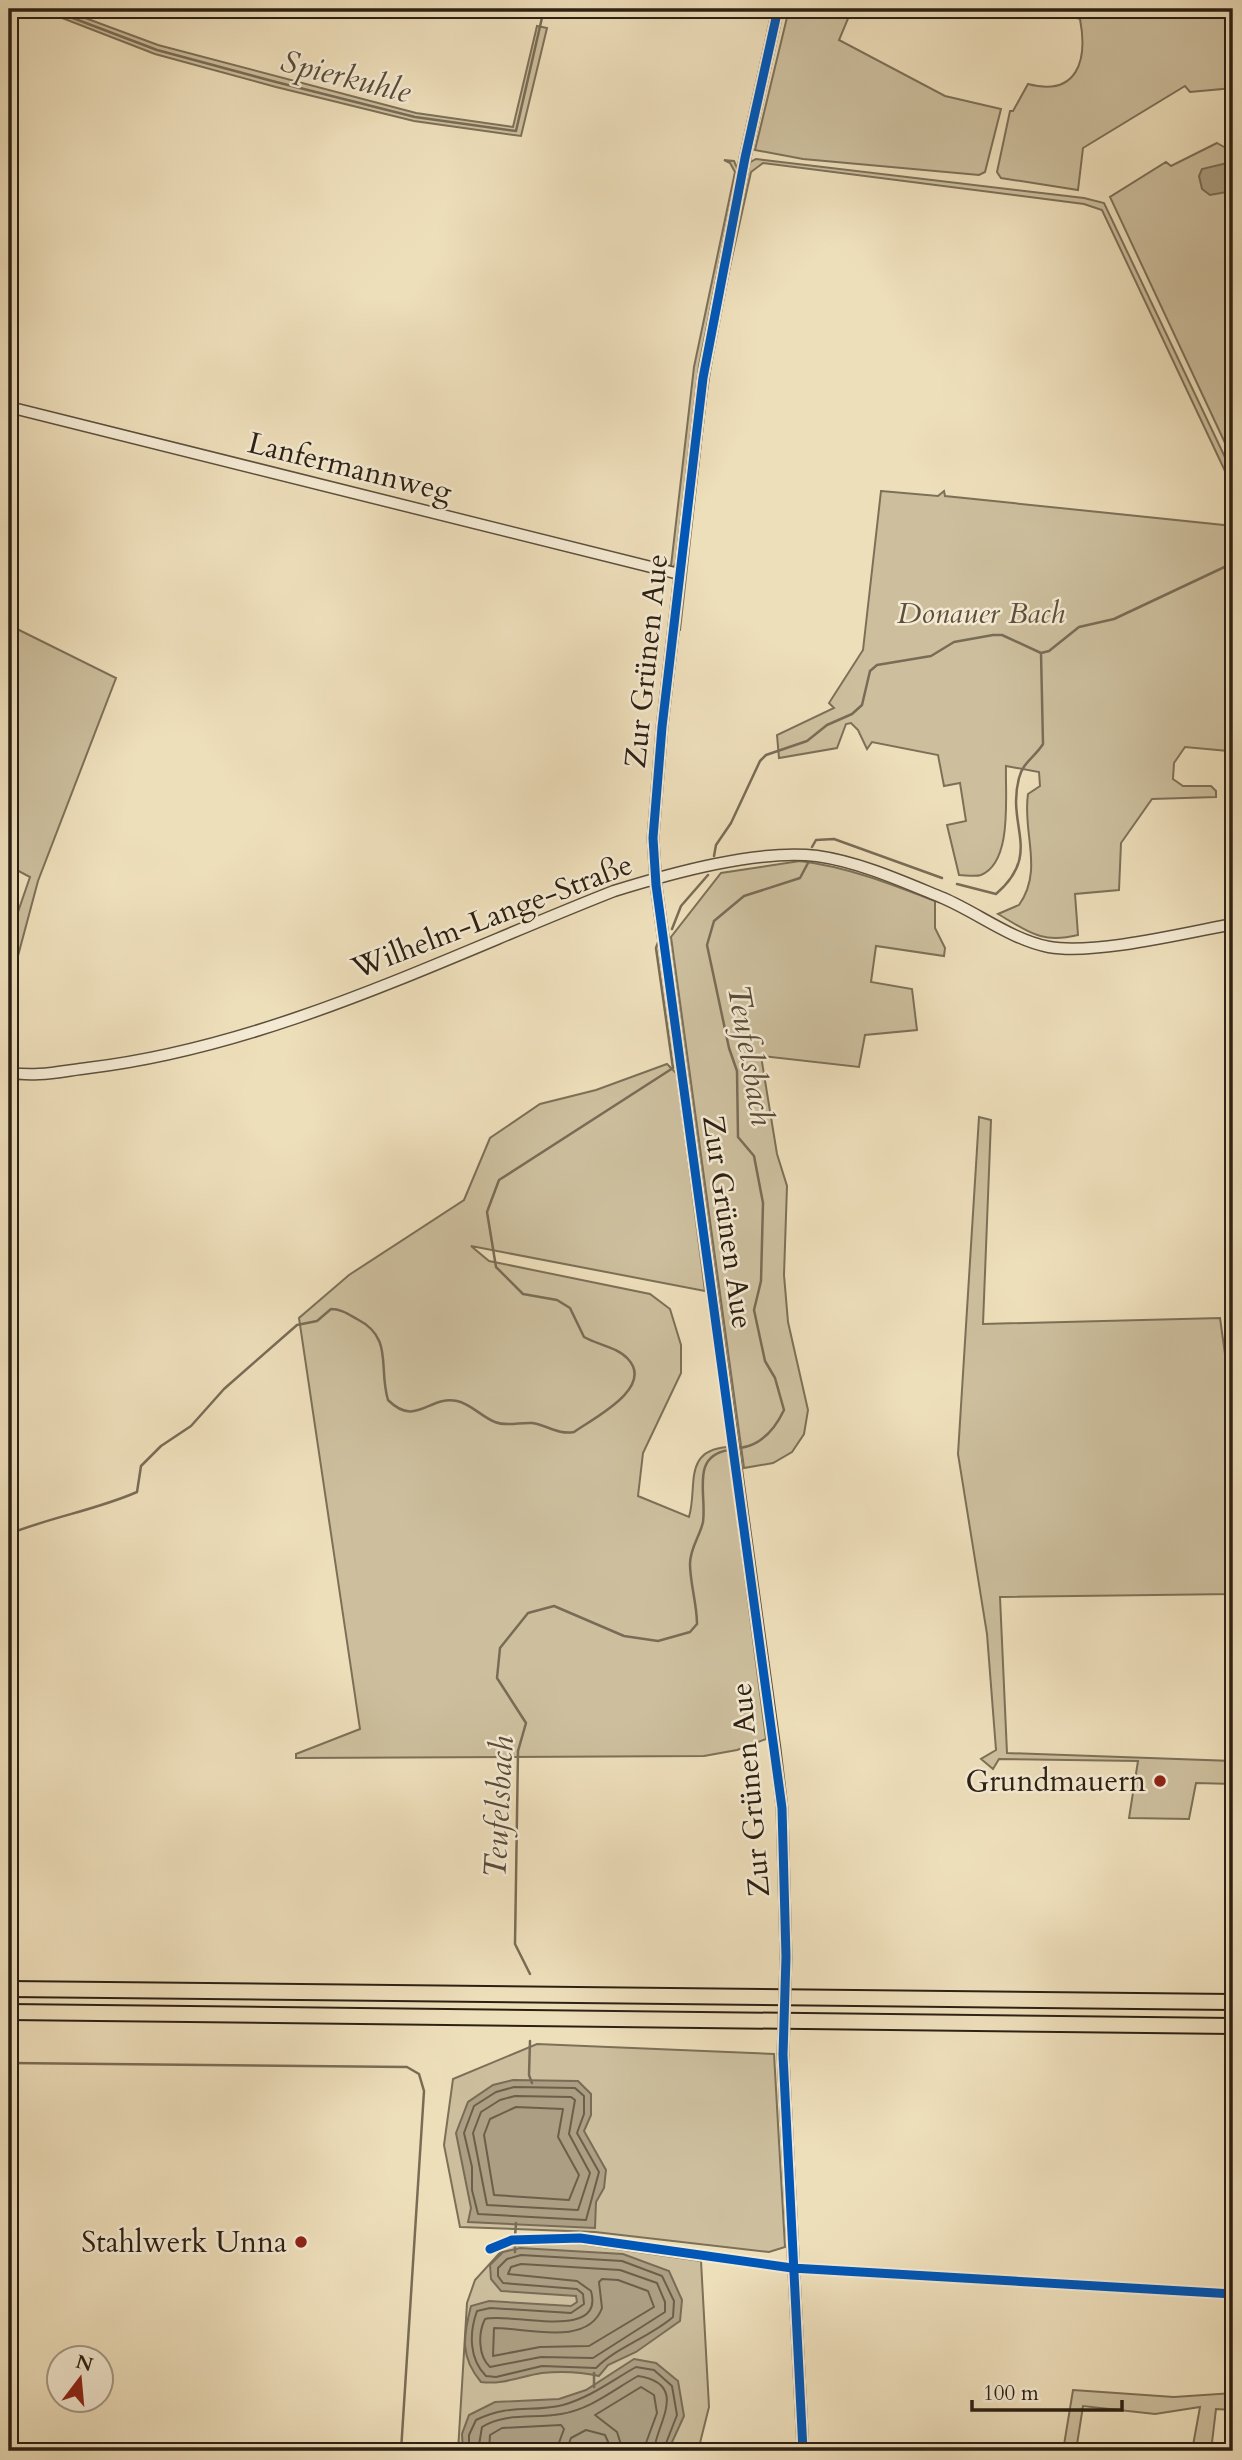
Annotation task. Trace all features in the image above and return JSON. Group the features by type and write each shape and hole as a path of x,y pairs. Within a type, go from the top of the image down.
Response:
{"highway":[{"path":"9,1989 1233,2002"},
{"path":"9,2012 1233,2026"}],"street":[{"name":"Zur Grünen Aue","path":"778,9 765,60 712,327 678,574 653,838 655,878 782,1808 786,1958 783,2055 803,2451"},
{"name":"Lanfermannweg","path":"9,407 678,574"},
{"name":"Wilhelm-Lange-Straße","path":"9,1072 26,1075 116,1065 176,1053 262,1029 333,1004 603,896 655,878 770,856 820,857 849,863 916,887 1027,940 1063,948 1102,946 1233,924"}],"green space":[{"path":"39,9 61,9 158,45 416,113 513,127 537,26 547,28 521,136 414,121 276,87 155,54"},
{"path":"789,9 852,9 839,40 945,96 1001,109 985,172 979,175 803,159 755,150"},
{"path":"1050,9 1233,9 1233,88 1190,92 1185,86 1083,148 1078,190 1001,178 997,172 1010,111 1013,111 1028,84 1045,87 1058,85 1068,80 1080,61 1080,19"},
{"path":"1217,143 1233,152 1233,460 1110,197 1166,162 1171,166"},
{"path":"756,159 1084,198 1104,203 1233,474 1233,488 1102,210 1084,204 763,163 751,172 717,325 706,398 680,630 677,630 703,396 747,164"},
{"path":"724,160 734,161 738,170 699,366 676,564 672,568 661,569 9,403 562,540 566,544 671,566 694,367 735,172 730,163"},
{"name":"Donauer Bach","path":"881,491 938,496 944,491 945,496 1233,526 1233,759 1228,751 1185,747 1174,763 1173,779 1183,786 1211,786 1216,791 1216,797 1152,799 1121,843 1119,890 1075,894 1078,935 1054,938 1036,935 998,914 1019,905 1026,892 1031,865 1028,794 1040,786 1039,772 1006,766 1003,842 991,868 981,875 970,876 959,875 947,825 966,821 960,783 944,786 938,755 872,742 867,749 858,730 851,723 846,724 837,748 779,758 777,735 834,708 829,703 863,650"},
{"path":"9,625 116,678 38,881 11,982 9,1001 9,938 30,877 9,866"},
{"path":"800,861 886,882 935,901 935,928 945,948 944,956 876,946 871,982 912,989 917,1030 865,1035 859,1067 761,1056 777,1154 787,1186 784,1275 788,1322 808,1410 804,1434 792,1452 773,1463 744,1468 671,937 721,873"},
{"path":"667,1064 677,1074 705,1291 471,1246 489,1261 650,1294 670,1309 681,1345 681,1373 643,1453 638,1496 689,1517 698,1463 704,1455 713,1450 728,1447 766,1739 737,1750 704,1756 296,1758 296,1754 360,1729 299,1318 349,1275 464,1200 490,1138 540,1104 596,1090"},
{"path":"979,1117 991,1120 983,1324 1220,1318 1233,1411 1233,1594 1000,1597 1007,1753 1233,1761 1233,1784 1196,1783 1189,1819 1129,1818 1138,1761 999,1759 993,1769 981,1759 996,1750 987,1634 958,1454"},
{"path":"537,2044 774,2054 785,2247 769,2252 595,2232 460,2227 444,2145 453,2079"},
{"path":"575,2243 701,2261 709,2407 698,2451 458,2451 467,2303 475,2280 506,2246"},
{"path":"1073,2390 1174,2397 1233,2393 1233,2410 1216,2409 1211,2451 1192,2451 1200,2407 1155,2414 1083,2406 1076,2451 1063,2451"}],"water":[{"path":"1227,163 1233,165 1233,191 1210,195 1202,189 1199,176 1202,169"},
{"path":"513,2080 578,2081 591,2094 591,2115 584,2131 606,2170 604,2188 596,2202 595,2228 468,2222 471,2208 456,2133 468,2102 493,2085"},
{"path":"520,2248 623,2254 669,2271 682,2300 680,2321 636,2352 608,2365 599,2376 549,2372 504,2381 481,2382 466,2355 466,2327 471,2306 489,2301 571,2306 577,2302 576,2296 501,2291 491,2279 490,2265 503,2252"},
{"path":"634,2359 656,2363 678,2381 684,2416 668,2451 599,2451 594,2446 587,2446 578,2451 463,2451 462,2434 469,2415 495,2402 559,2399 586,2390"}],"waterway":[{"name":"Spierkuhle","path":"49,9 157,50 276,82 415,117 516,131 544,9"},
{"path":"714,856 716,845 731,823 760,761 766,755 807,741 827,725 852,714 862,705 870,671 877,665 931,656 954,642 993,635 1002,635 1041,653 1049,651 1079,627 1114,619 1233,563"},
{"name":"Teufelsbach","path":"957,884 996,894 1018,865 1021,852 1016,795 1019,778 1023,768 1043,744 1041,653"},
{"name":"Teufelsbach","path":"812,847 816,840 834,839 942,878"},
{"name":"Teufelsbach","path":"740,1448 767,1435 784,1410 775,1378 765,1361 754,1310 761,1281 763,1203 754,1156 738,1137 737,1071 729,1048 707,945 714,921 744,896 800,878 808,863"},
{"path":"672,929 681,906 708,875"},
{"path":"9,1534 137,1492 141,1466 161,1446 191,1426 224,1389 297,1325 317,1321 331,1309 357,1319 376,1335 383,1354 388,1400 407,1411 415,1411 447,1400 457,1401 500,1423 532,1423 568,1433 574,1432 618,1401 633,1381 634,1370 628,1359 584,1337 570,1308 557,1300 523,1294 496,1267 487,1212 499,1180 673,1068 656,948 659,940"},
{"name":"Teufelsbach","path":"530,1974 515,1944 518,1751 526,1723 497,1678 500,1648 528,1613 554,1606 624,1636 658,1641 690,1632 697,1624 690,1564 703,1522 705,1468 709,1460 729,1450"},
{"name":"Teufelsbach","path":"530,2041 529,2075 532,2083"},
{"path":"9,2063 407,2067 419,2074 424,2091 401,2451"},
{"name":"Teufelsbach","path":"515,2237 516,2223"},
{"name":"Teufelsbach","path":"515,2241 515,2252"},
{"name":"Teufelsbach","path":"594,2373 594,2387"}],"cycle path":[{"path":"778,9 745,158 703,378 662,727 653,838 656,885 782,1808 786,1957 783,2055 803,2451"},
{"path":"490,2249 512,2240 580,2238 792,2268 1233,2294"}],"place":[{"name":"Grundmauern","path":"1160,1781"},
{"name":"Stahlwerk Unna","path":"301,2242"}]}
